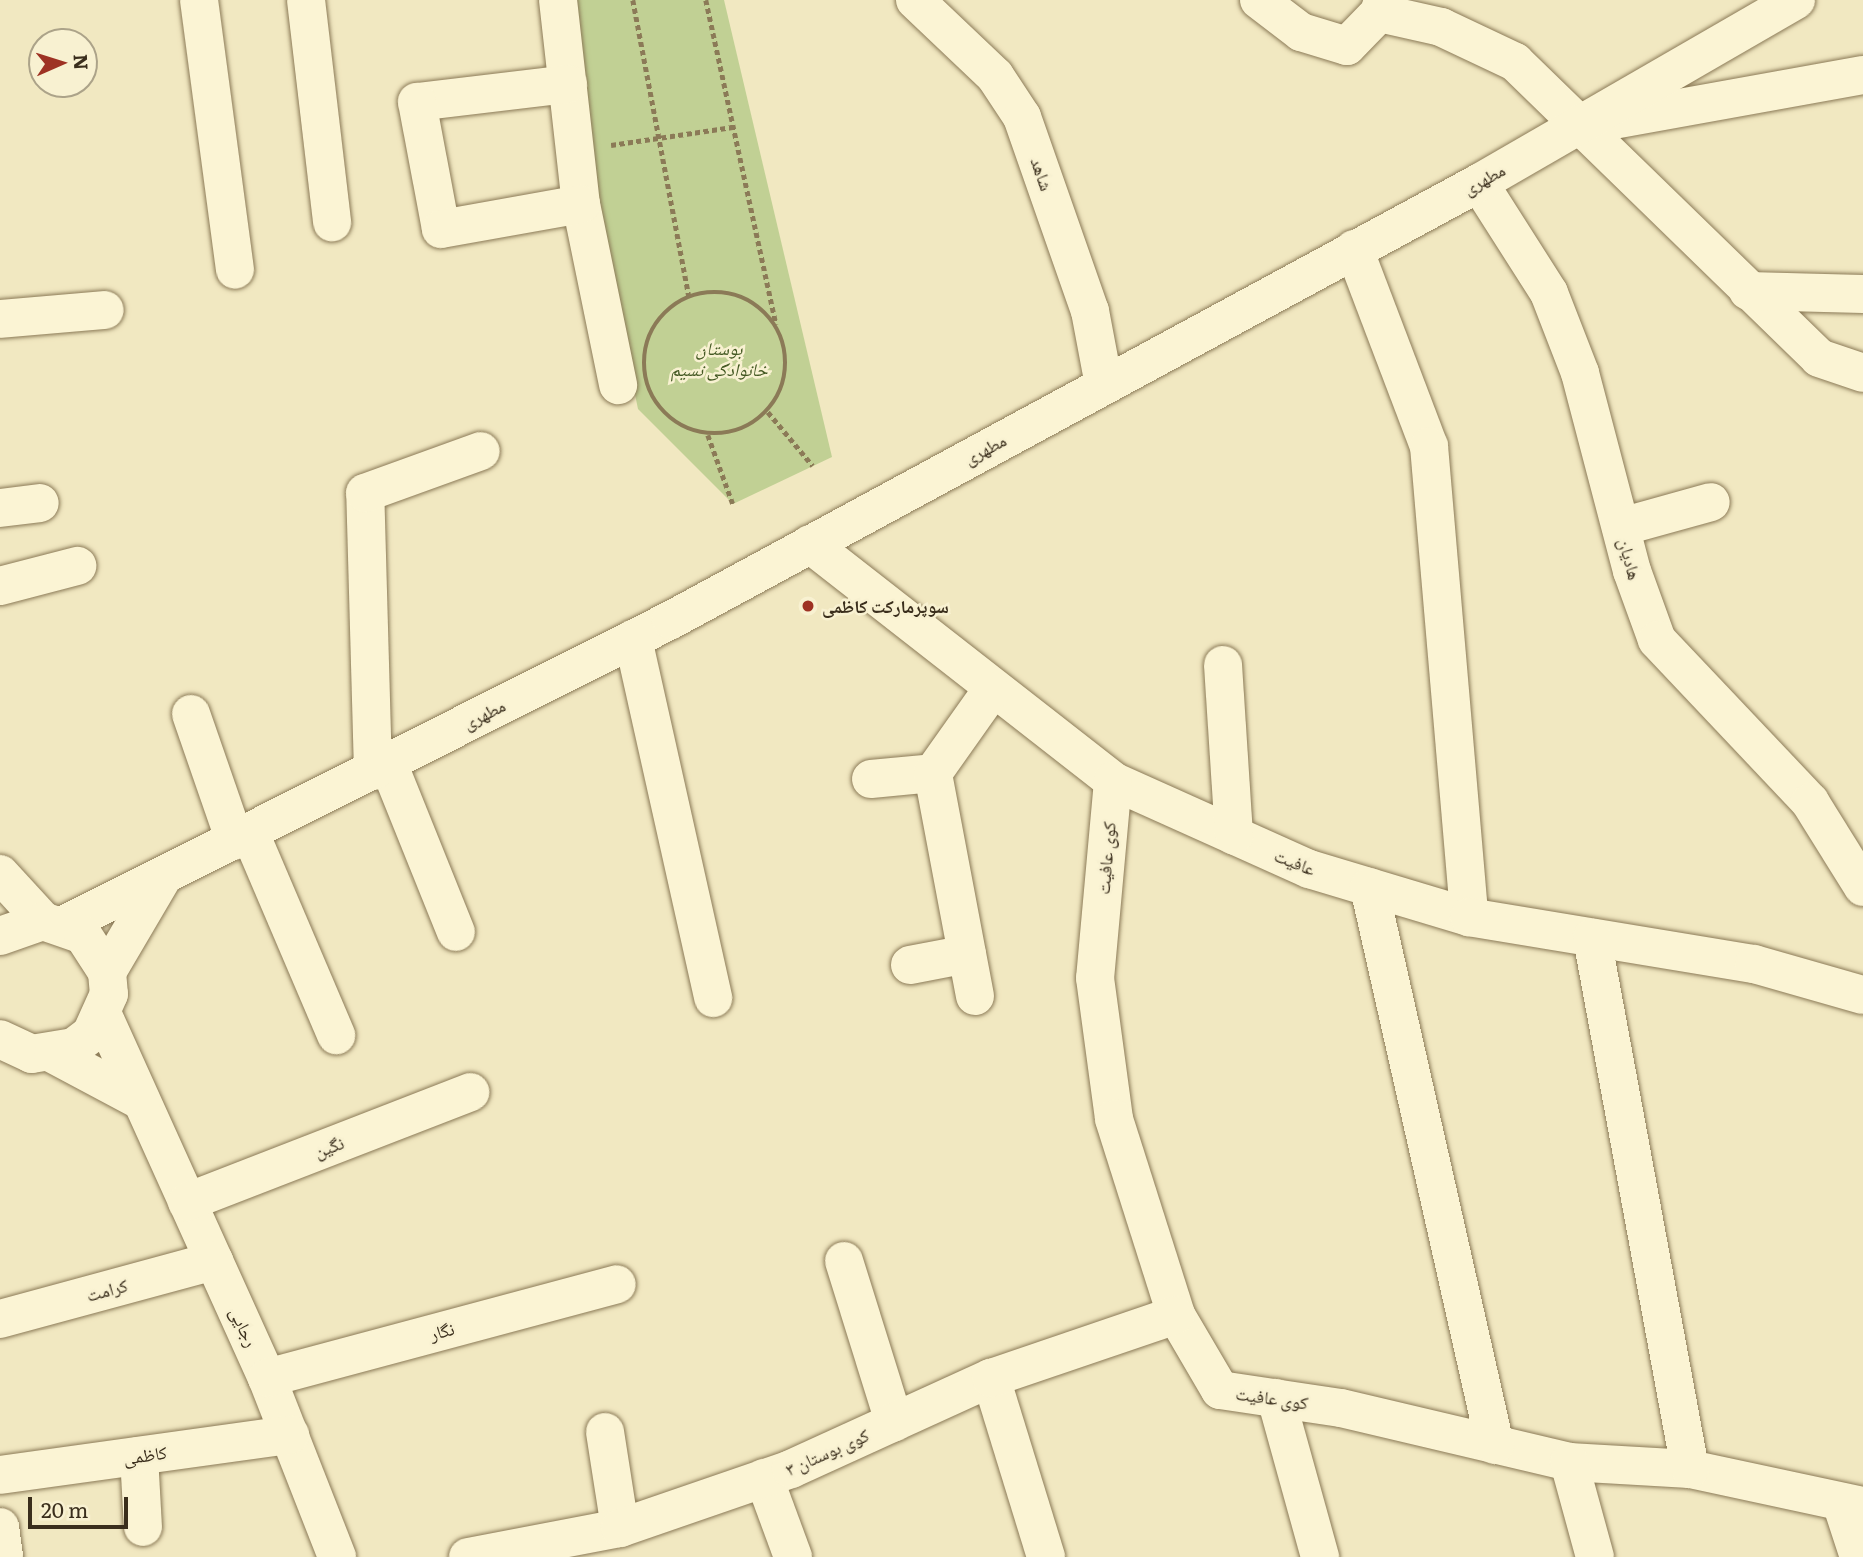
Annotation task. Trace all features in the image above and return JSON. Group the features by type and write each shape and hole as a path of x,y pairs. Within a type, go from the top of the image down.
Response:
{"street":[{"path":"199,0 235,270"},
{"path":"306,0 332,222"},
{"path":"558,0 581,204 618,385"},
{"name":"شاهد","path":"915,0 995,76 1022,117 1090,311 1104,385"},
{"path":"1259,0 1301,32 1347,46 1381,6 1441,27 1515,62 1576,127 1819,358 1863,373"},
{"name":"مطهری","path":"0,935 53,923 163,877 633,639 1479,183 1796,0"},
{"path":"1576,127 1863,75"},
{"path":"568,84 417,102 440,229 581,204"},
{"name":"هادیان","path":"1479,183 1549,293 1604,448 1621,527 1657,640 1810,802 1863,887"},
{"path":"1354,249 1429,446 1469,917"},
{"path":"1748,291 1863,294"},
{"path":"0,319 105,310"},
{"path":"456,932 380,767 365,493 481,451"},
{"path":"1621,527 1711,502"},
{"path":"0,508 40,503"},
{"name":"عافیت","path":"810,544 990,691 1113,781 1234,836 1369,887 1469,917 1754,964 1863,995"},
{"path":"0,586 77,566"},
{"path":"633,639 713,998"},
{"path":"1223,666 1234,836"},
{"path":"975,996 933,773 990,691"},
{"path":"191,714 242,837 336,1035"},
{"path":"871,779 933,773"},
{"name":"کوی عافیت","path":"1113,781 1095,978 1114,1119 1176,1315 1220,1390 1276,1398 1569,1462 1690,1469 1852,1504"},
{"path":"0,874 53,923 83,935 107,972"},
{"path":"21,1053 91,1034 103,1015 107,972 163,877"},
{"path":"1369,887 1495,1445"},
{"path":"1592,938 1690,1469"},
{"path":"910,965 967,954"},
{"name":"رجایی","path":"103,1015 267,1378 337,1557"},
{"path":"21,1053 141,1101"},
{"name":"نگین","path":"187,1202 470,1093"},
{"name":"کرامت","path":"0,1319 214,1261"},
{"path":"844,1261 894,1422"},
{"name":"نگار","path":"267,1378 617,1284"},
{"name":"کوی بوستان ۳","path":"468,1557 620,1528 764,1478 991,1378 1176,1315"},
{"path":"991,1378 1046,1557"},
{"path":"1276,1398 1320,1557"},
{"path":"605,1432 620,1528"},
{"name":"کاظمی","path":"0,1475 290,1435"},
{"path":"139,1456 143,1527"},
{"path":"1569,1462 1595,1557"},
{"path":"764,1478 793,1557"},
{"path":"1852,1504 1859,1557"},
{"path":"0,1527 4,1557"}],"path":[{"path":"633,0 689,297"},
{"path":"706,0 786,371 768,412 730,434 708,435 667,417 645,378 653,329 689,297 738,295 776,326"},
{"path":"575,150 733,127"},
{"path":"768,412 813,466"},
{"path":"708,435 733,504"}],"green space":[{"name":"بوستان خانوادگی نسیم","path":"576,0 724,0 832,457 733,504 638,409 598,214"}],"place":[{"name":"سوپرمارکت کاظمی","path":"808,606"}]}
